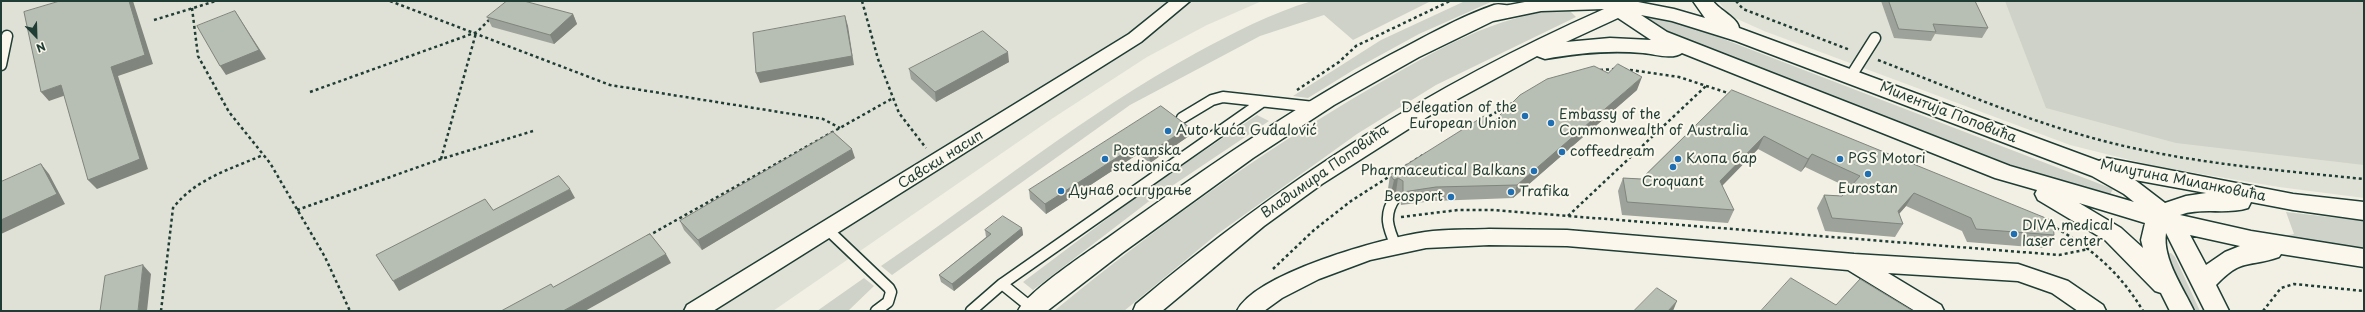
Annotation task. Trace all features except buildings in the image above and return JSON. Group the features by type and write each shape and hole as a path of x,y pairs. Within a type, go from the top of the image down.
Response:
{"street":[{"name":"Савски насип","path":"695,311 746,278 828,230 1135,38 1181,1"},
{"path":"1032,310 1205,180 1316,106 1401,58 1519,1"},
{"path":"1703,1 1710,12 1742,36"},
{"path":"1623,4 1660,37 2003,172 2165,218 2312,251 2364,258"},
{"name":"Милентија Поповића","path":"1486,16 1541,5 1623,4 1674,15 1742,36 2072,159 2117,179 2165,218 2203,283 2217,311"},
{"name":"Владимира Поповића","path":"1144,311 1225,244 1300,187 1406,118 1513,58 1623,4"},
{"path":"1513,58 1592,45 1636,46 1700,54"},
{"name":"Милутина Миланковића","path":"2072,159 2293,202 2364,210"},
{"path":"2003,172 2068,206 2113,234 2178,303"},
{"name":"Милутина Миланковића","path":"2165,218 2188,204 2229,201 2293,202"},
{"path":"2165,218 2153,242 2178,303"},
{"path":"1248,311 1274,292 1311,273 1348,258 1396,246 1469,238 1567,238 1854,262 2018,273 2060,288 2095,311"},
{"path":"2203,283 2230,258 2242,254 2275,250 2312,251"},
{"path":"1854,262 1933,311"}],"lane":[{"path":"1,65 7,36"},
{"path":"1851,76 1875,38"},
{"path":"1182,118 1212,100 1224,97 1275,104 1316,106"},
{"path":"971,311 1002,284 1262,102"},
{"path":"1396,198 1386,212 1385,221 1396,246"},
{"path":"828,230 889,288 890,292 888,302 876,311"},
{"path":"1002,284 1032,310"}],"path":[{"path":"154,20 216,1"},
{"path":"390,1 477,32 610,85 823,119 840,128"},
{"path":"862,1 878,59 899,114 937,162"},
{"path":"1275,104 1339,62 1356,46 1450,1"},
{"path":"1736,1 1743,9 2051,124 2101,140 2204,162 2364,179"},
{"path":"192,8 198,56 229,112 264,155 297,210 325,257 350,311"},
{"path":"310,92 477,32 493,17"},
{"path":"441,159 477,32"},
{"path":"1598,70 1621,69 1650,71 1708,85 1737,96"},
{"path":"1568,216 1708,85"},
{"path":"1481,120 1521,97"},
{"path":"644,238 893,98"},
{"path":"297,210 441,159 533,132"},
{"path":"1269,273 1314,230 1351,200 1429,151"},
{"path":"161,311 174,208 177,201 197,186 264,155"},
{"path":"1385,221 1402,216 1458,210 1568,216 2059,255 2090,249"},
{"path":"2049,224 2090,249 2112,267 2132,289 2143,311"},
{"path":"2263,311 2281,288 2294,284 2364,291"}],"shaded area":[{"path":"1,1 1262,1 1207,25 1147,57 1050,120 773,311 1,311"},
{"path":"1312,1 1431,1 1353,40 1324,15 1260,36 1130,105 892,275 881,266 1114,102 1224,38 1282,11"},
{"path":"1465,1 1493,1 1419,34 1355,69 1308,98 1293,96 1381,40"},
{"path":"1718,1 2364,1 2364,198 2279,187 2154,166 2070,145 1764,31 1735,18 1726,11"},
{"path":"2005,1 2364,1 2364,165 2176,143 2046,108"},
{"path":"1568,9 1576,17 1436,85 1357,134 1216,235 1124,311 1054,311 1130,251 1208,193 1288,139 1371,88 1418,61 1465,37 1515,18 1541,12"},
{"path":"1648,17 1681,24 1713,35 2113,189 2108,198 2040,176 1681,38 1651,22"},
{"path":"1257,115 1269,121 1148,202 1033,290 1023,282 1140,194"},
{"path":"2286,212 2364,221 2364,248 2280,238 2279,237 2294,234"},
{"path":"2171,253 2175,257 2200,311 2189,311 2165,254"},
{"path":"864,278 874,286 848,311 817,311"}],"place":[{"name":"Delegation of the European Union","path":"1525,116"},
{"name":"Embassy of the Commonwealth of Australia","path":"1551,123"},
{"name":"Auto kuća Gudalović","path":"1168,131"},
{"name":"coffeedream","path":"1562,152"},
{"name":"Postanska stedionica","path":"1105,159"},
{"name":"Клопа бар","path":"1678,159"},
{"name":"PGS Motori","path":"1840,159"},
{"name":"Croquant","path":"1673,167"},
{"name":"Pharmaceutical Balkans","path":"1534,171"},
{"name":"Eurostan","path":"1868,174"},
{"name":"Дунав осигурање","path":"1061,191"},
{"name":"Trafika","path":"1511,192"},
{"name":"Beosport","path":"1451,197"},
{"name":"DIVA medical laser center","path":"2014,234"}]}
